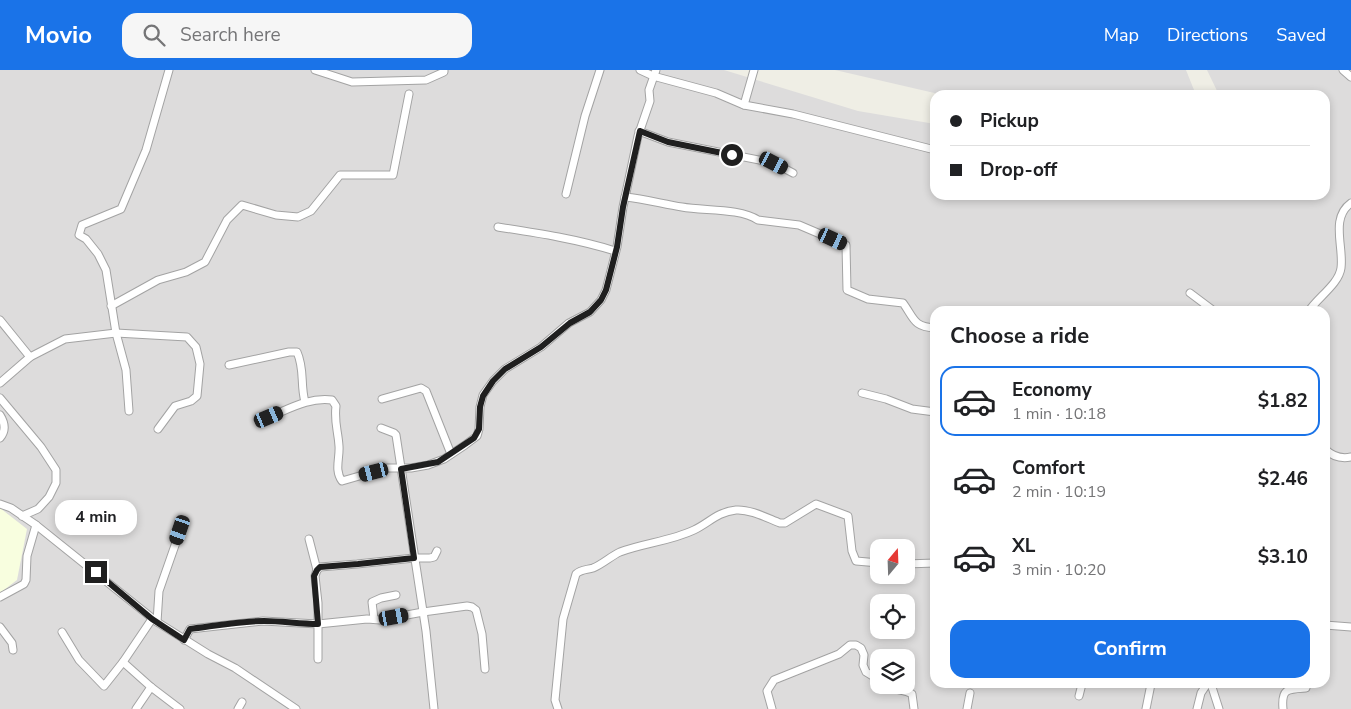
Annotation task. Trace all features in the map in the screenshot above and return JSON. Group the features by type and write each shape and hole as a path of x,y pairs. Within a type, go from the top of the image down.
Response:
{"street":[{"path":"129,411 126,370 116,333 106,270 98,254 86,239 79,235 82,225 121,209 146,150 170,70"},
{"path":"315,70 352,82 426,80 444,72 444,70"},
{"path":"566,194 585,116 600,70"},
{"path":"640,70 716,93 744,105 793,114 930,149"},
{"path":"744,105 754,70"},
{"path":"269,417 305,402 332,400 336,406 334,419 339,446 337,460 338,476 342,480 387,468 401,469 438,462 476,436 479,429 480,407 483,396 493,381 505,369 541,347 570,323 594,308 606,290 620,234 625,197 640,131 650,101 649,90 654,73"},
{"path":"111,306 158,280 186,272 205,262 227,220 242,205 256,207 276,215 298,217 311,210 340,174 393,175 409,94"},
{"path":"640,131 668,142 774,163 793,173"},
{"path":"625,197 754,216 758,220 798,225 833,239 846,245 848,290 868,299 903,303 914,322 920,326 930,327"},
{"path":"1313,306 1340,274 1341,215 1346,206 1351,203"},
{"path":"498,227 540,233 615,251"},
{"path":"1190,293 1207,306"},
{"path":"0,320 30,357"},
{"path":"0,383 30,357 65,339 116,333 187,337 196,347 200,364 197,396 191,401 174,406 158,429"},
{"path":"229,365 289,352 297,352 303,375 301,388 305,402"},
{"path":"382,399 420,388 426,391 451,454"},
{"path":"862,393 886,399 912,409 930,411"},
{"path":"0,398 41,447 56,470 56,483 49,497 38,509 22,516"},
{"path":"0,415 4,424 4,434 0,438"},
{"path":"381,428 396,435 423,612 434,709"},
{"path":"1330,454 1346,458 1351,457"},
{"path":"0,504 36,526 155,621 184,640 235,668 296,709"},
{"path":"558,709 555,700 563,619 578,572 594,568 622,552 696,530 714,516 736,510 747,511 780,523 785,523 816,504 848,516 852,551 856,561 870,562"},
{"path":"0,597 24,584 26,580 27,556 36,526"},
{"path":"62,632 78,660 104,686 155,621 159,591 180,530"},
{"path":"309,539 317,570"},
{"path":"318,659 318,624 314,576 320,567 430,558 437,551"},
{"path":"915,564 930,563"},
{"path":"374,619 372,602 381,598 396,596"},
{"path":"184,640 190,629 248,622 280,621 294,624 318,624 380,620 467,606 476,610 482,634 485,669"},
{"path":"1330,625 1351,627"},
{"path":"0,627 12,643 14,650"},
{"path":"772,709 767,691 774,680 839,654 850,645 856,645 860,648 864,655 866,672 870,674"},
{"path":"123,662 180,709"},
{"path":"136,709 151,687"},
{"path":"1080,696 1081,688"},
{"path":"1146,709 1150,688"},
{"path":"1197,709 1200,693 1204,688"},
{"path":"1212,688 1218,709"},
{"path":"1283,709 1282,699 1284,692 1306,688"},
{"path":"967,709 970,693"},
{"path":"912,694 914,709"},
{"path":"238,709 242,702"}],"shaded area":[{"path":"0,70 724,70 858,111 930,123 930,200 1330,200 1330,90 1217,90 1207,70 1351,70 1351,709 0,709"},
{"path":"835,70 1186,70 1194,90 930,90 930,92"},
{"path":"0,508 27,529 17,580 0,593"}],"route":[{"path":"96,572 152,619 184,640 190,629 248,622 280,621 294,624 318,624 318,603 314,576 320,567 414,558 401,469 438,462 474,438 479,429 480,407 483,396 493,381 505,369 520,358 541,347 579,316 590,312 601,300 606,290 620,234 623,207 640,131 668,142 732,155"}]}
